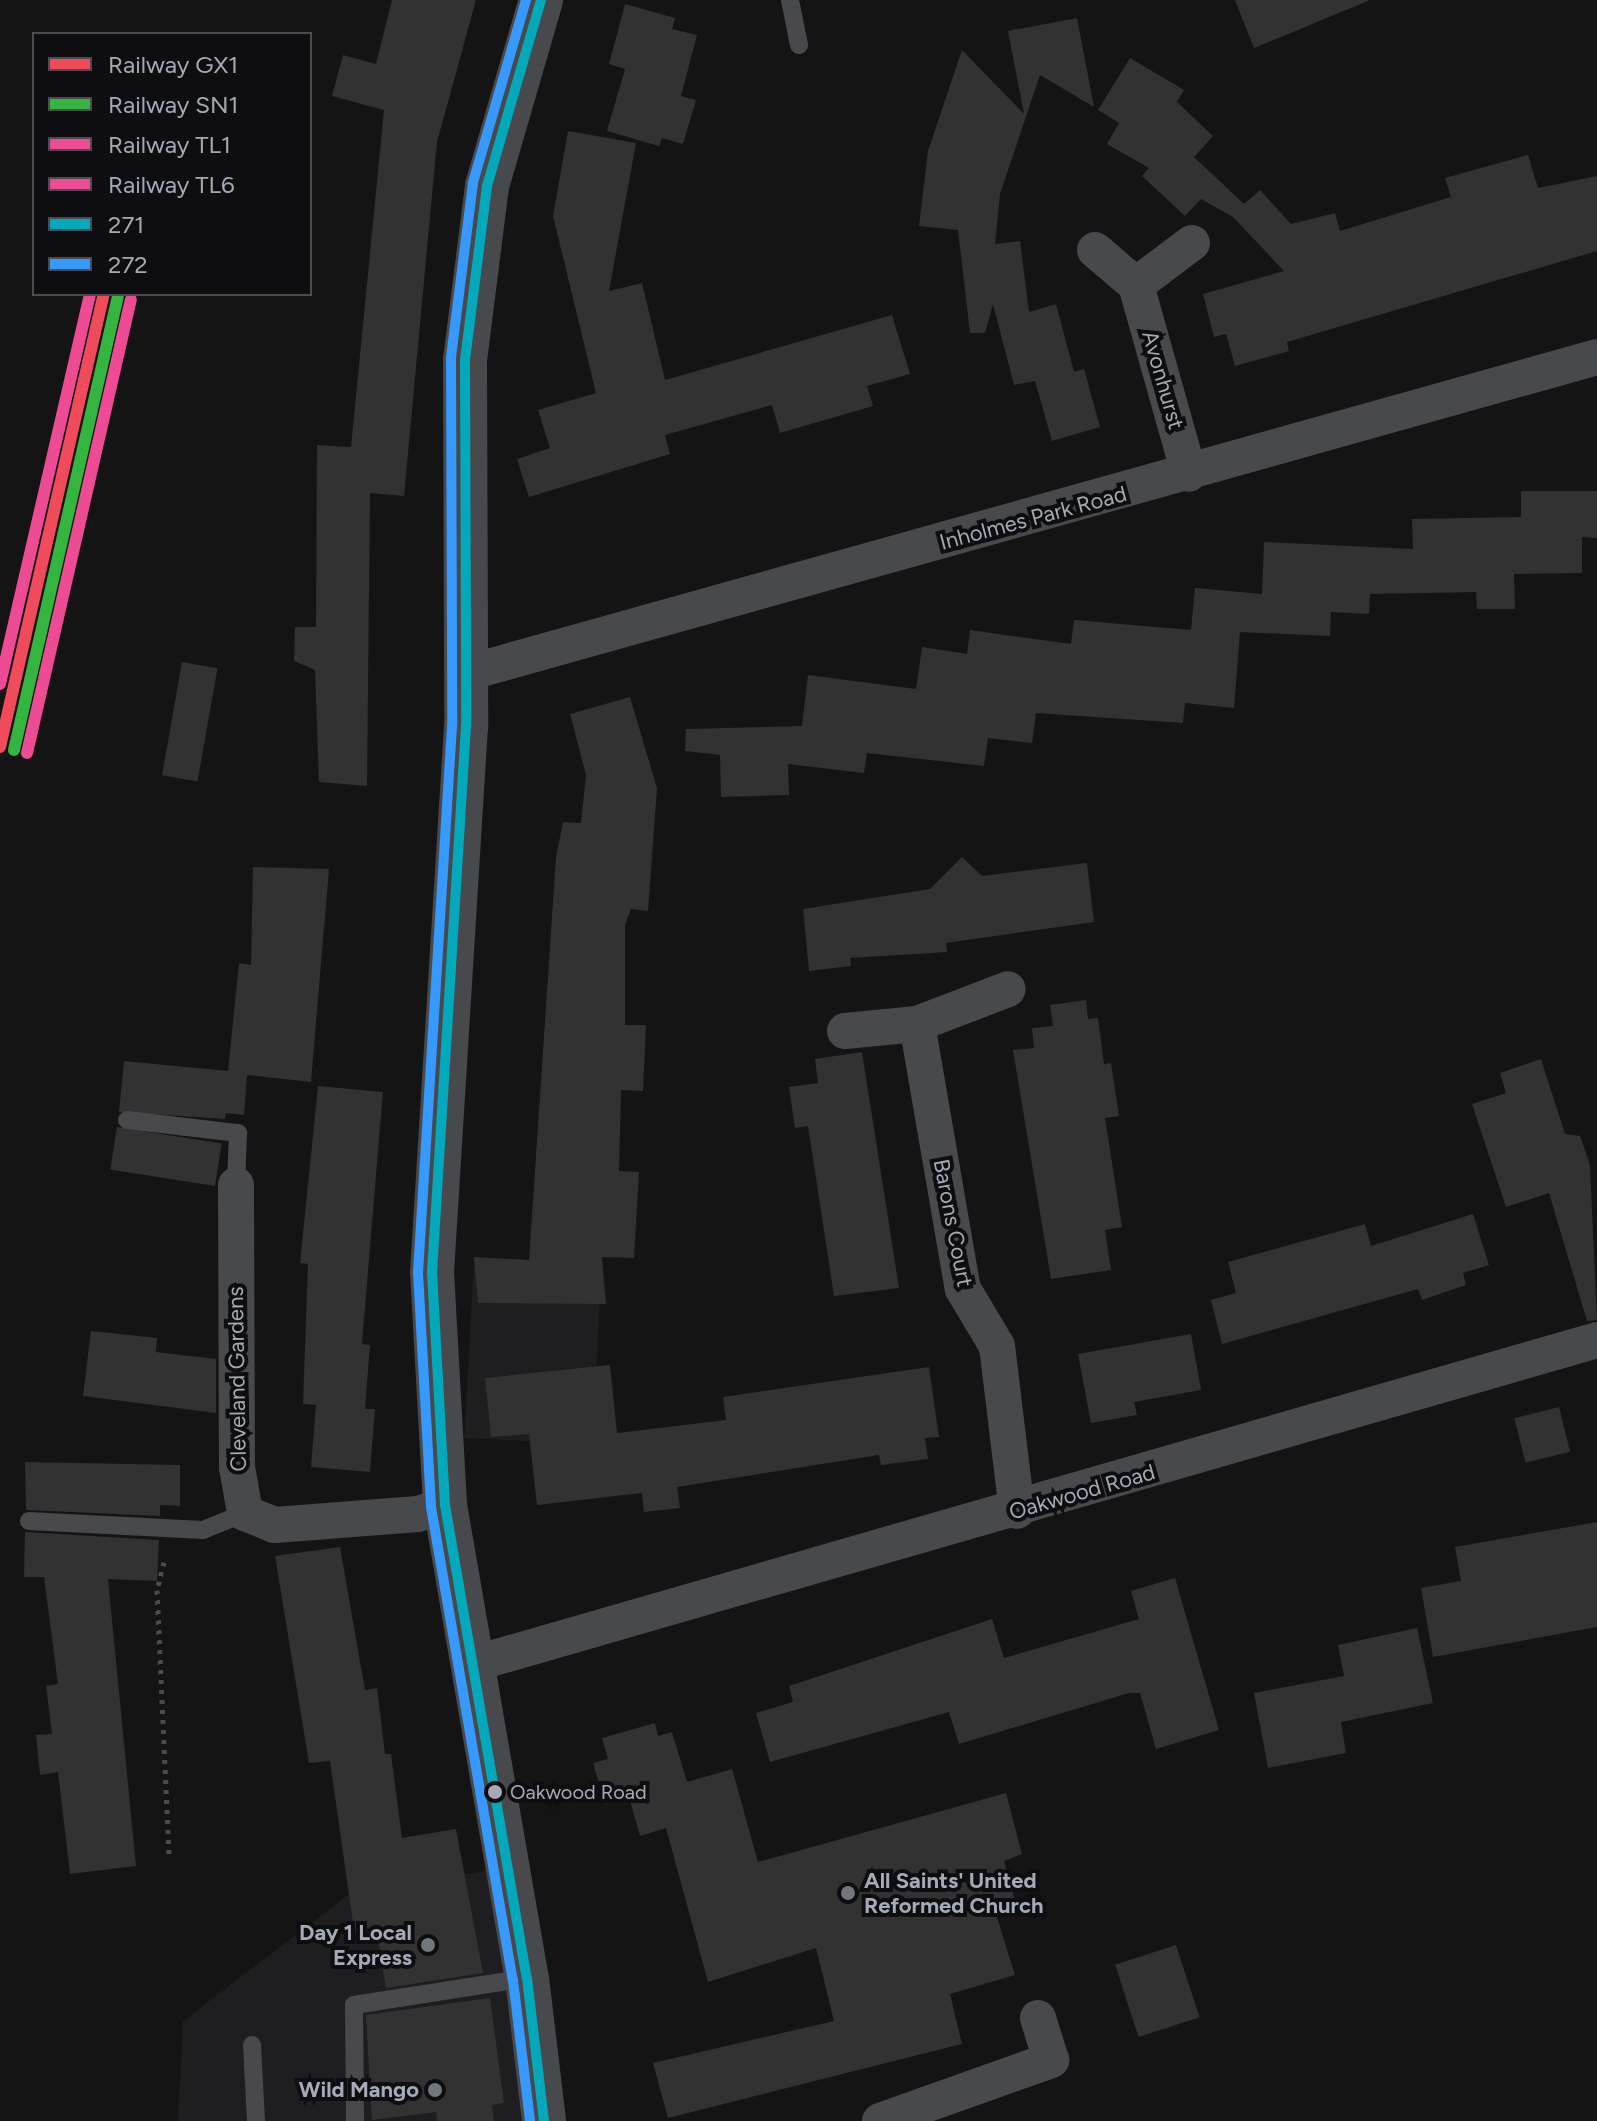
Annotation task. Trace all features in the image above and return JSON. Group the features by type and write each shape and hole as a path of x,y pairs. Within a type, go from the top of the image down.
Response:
{"street":[{"path":"541,0 487,186 471,285 462,436 467,673 432,1272 445,1505 527,1978 544,2121"},
{"path":"1095,250 1136,285 1192,243"},
{"name":"Avonhurst","path":"1136,285 1189,474"},
{"name":"Inholmes Park Road","path":"467,673 1189,474 1597,357"},
{"path":"845,1031 917,1024 1008,989"},
{"name":"Barons Court","path":"917,1024 963,1289 997,1346 1017,1511"},
{"name":"Cleveland Gardens","path":"236,1185 237,1467 245,1513"},
{"name":"Oakwood Road","path":"473,1664 1017,1511 1597,1340"},
{"path":"245,1513 275,1525 418,1514 445,1505"},
{"path":"880,2121 1051,2060 1038,2018"}],"lane":[{"path":"790,0 799,45"},
{"path":"127,1120 238,1133 236,1185"},
{"path":"29,1521 203,1530 245,1513"},
{"path":"355,2121 354,2005 527,1978"},
{"path":"252,2045 256,2121"}],"path":[{"path":"169,1856 157,1590 165,1554 203,1530"}],"shaded area":[{"path":"474,1257 602,1264 592,1444 465,1438"},
{"path":"508,1867 544,2121 178,2121 183,2021 349,1894"}],"building":[{"path":"392,0 476,0 437,142 404,496 370,493 367,786 319,782 315,670 294,661 295,627 316,627 317,445 351,447 384,110 332,96 343,55 376,64"},
{"path":"1235,0 1368,0 1368,1 1254,48"},
{"path":"625,4 675,18 672,29 697,35 681,96 696,100 683,144 662,138 659,146 607,131 625,69 609,64"},
{"path":"1077,18 1094,107 1040,75 1000,194 995,244 1020,241 1029,312 1056,304 1074,372 1084,369 1100,427 1052,441 1035,381 1014,385 993,304 985,333 970,333 958,230 919,226 928,151 962,50 1024,114 1008,31"},
{"path":"1130,58 1184,90 1177,102 1213,136 1194,157 1244,204 1260,190 1291,224 1335,213 1340,231 1451,197 1445,178 1528,155 1538,188 1597,176 1597,251 1287,342 1289,351 1235,366 1226,334 1214,337 1203,294 1284,271 1233,217 1201,199 1185,216 1142,176 1149,168 1107,144 1119,123 1098,110"},
{"path":"568,131 636,143 609,291 642,283 665,380 892,315 910,374 867,386 873,406 780,433 772,405 665,435 670,454 529,497 517,459 550,448 538,410 596,393 553,216"},
{"path":"1521,491 1597,491 1597,538 1582,537 1582,573 1514,574 1515,609 1477,609 1476,592 1370,594 1369,614 1331,612 1330,636 1240,632 1234,708 1185,703 1183,723 1036,713 1032,743 988,738 984,766 867,753 864,773 788,764 789,795 721,797 720,755 685,751 686,729 802,726 808,675 916,689 922,647 967,654 970,630 1071,644 1074,620 1191,630 1195,588 1262,594 1264,542 1413,549 1412,519 1521,517"},
{"path":"182,662 217,668 197,782 162,775"},
{"path":"630,697 657,788 648,911 631,909 625,925 625,1025 646,1025 643,1091 621,1090 619,1171 639,1172 634,1258 602,1257 606,1304 478,1303 474,1257 529,1260 556,857 563,822 581,823 586,775 570,714"},
{"path":"962,857 982,876 1087,863 1094,922 946,943 947,952 850,958 851,966 809,971 803,909 930,889"},
{"path":"253,867 329,869 311,1082 247,1075 244,1115 226,1113 225,1119 119,1112 124,1061 228,1071 239,963 251,965"},
{"path":"1086,1000 1088,1019 1098,1018 1104,1064 1111,1063 1119,1116 1105,1118 1122,1227 1105,1230 1111,1270 1051,1279 1013,1050 1034,1048 1032,1028 1053,1026 1050,1005"},
{"path":"862,1052 899,1288 834,1296 808,1126 795,1128 789,1087 818,1083 815,1059"},
{"path":"1541,1059 1565,1134 1580,1136 1590,1165 1597,1320 1587,1321 1549,1193 1506,1207 1472,1104 1506,1093 1500,1073"},
{"path":"318,1086 383,1092 362,1344 370,1345 365,1409 375,1409 370,1472 311,1467 316,1405 303,1404 308,1264 300,1263"},
{"path":"117,1127 222,1144 215,1186 110,1169"},
{"path":"1473,1214 1489,1265 1463,1273 1466,1285 1422,1300 1418,1289 1222,1344 1211,1300 1236,1293 1228,1262 1365,1224 1371,1246"},
{"path":"91,1331 157,1338 156,1352 216,1359 216,1413 83,1396"},
{"path":"1191,1334 1201,1390 1134,1402 1137,1415 1091,1423 1078,1354"},
{"path":"610,1365 617,1433 726,1420 723,1397 929,1367 939,1437 925,1438 928,1459 881,1465 879,1455 677,1487 680,1508 644,1512 642,1493 537,1505 529,1434 491,1437 485,1378"},
{"path":"1559,1407 1570,1452 1525,1463 1514,1418"},
{"path":"25,1462 180,1465 180,1506 160,1505 160,1516 26,1510"},
{"path":"1597,1522 1597,1627 1433,1657 1421,1588 1461,1581 1455,1547"},
{"path":"25,1532 159,1540 157,1581 108,1579 136,1866 70,1874 58,1772 40,1775 36,1735 52,1734 46,1686 58,1684 44,1577 24,1577"},
{"path":"340,1547 365,1690 377,1688 385,1754 391,1754 402,1838 456,1829 483,1973 386,1988 376,1926 354,1930 330,1761 309,1763 275,1556"},
{"path":"1175,1578 1219,1730 1156,1749 1140,1693 1129,1693 959,1744 949,1712 770,1762 756,1713 793,1702 789,1686 992,1619 1004,1658 1139,1619 1131,1591"},
{"path":"1417,1628 1433,1703 1341,1722 1346,1753 1268,1768 1254,1693 1344,1676 1338,1645"},
{"path":"655,1723 658,1736 672,1732 687,1782 732,1769 758,1862 1006,1793 1022,1854 1004,1861 1015,1902 994,1908 1015,1975 950,1994 962,2044 668,2118 653,2063 834,2021 816,1948 708,1982 666,1828 640,1836 629,1797 605,1804 593,1763 608,1759 602,1738"},
{"path":"1176,1945 1199,2017 1139,2037 1115,1965"},
{"path":"490,1998 504,2103 492,2105 494,2121 437,2121 436,2112 372,2120 366,2015"}],"rail line":[{"name":"TL1","path":"0,684 90,296"},
{"name":"GX1","path":"0,747 104,296"},
{"name":"SN1","path":"14,750 118,297"},
{"name":"TL6","path":"27,753 131,300"}],"transit line":[{"name":"272","path":"526,0 473,183 451,358 452,726 418,1273 431,1507 513,1980 530,2121"},
{"name":"271","path":"541,0 487,186 465,360 466,726 432,1272 445,1505 527,1978 544,2121"}],"place":[{"name":"Oakwood Road","path":"495,1792"},
{"name":"All Saints' United Reformed Church","path":"848,1893"},
{"name":"Day 1 Local Express","path":"428,1945"},
{"name":"Wild Mango","path":"435,2090"}]}
